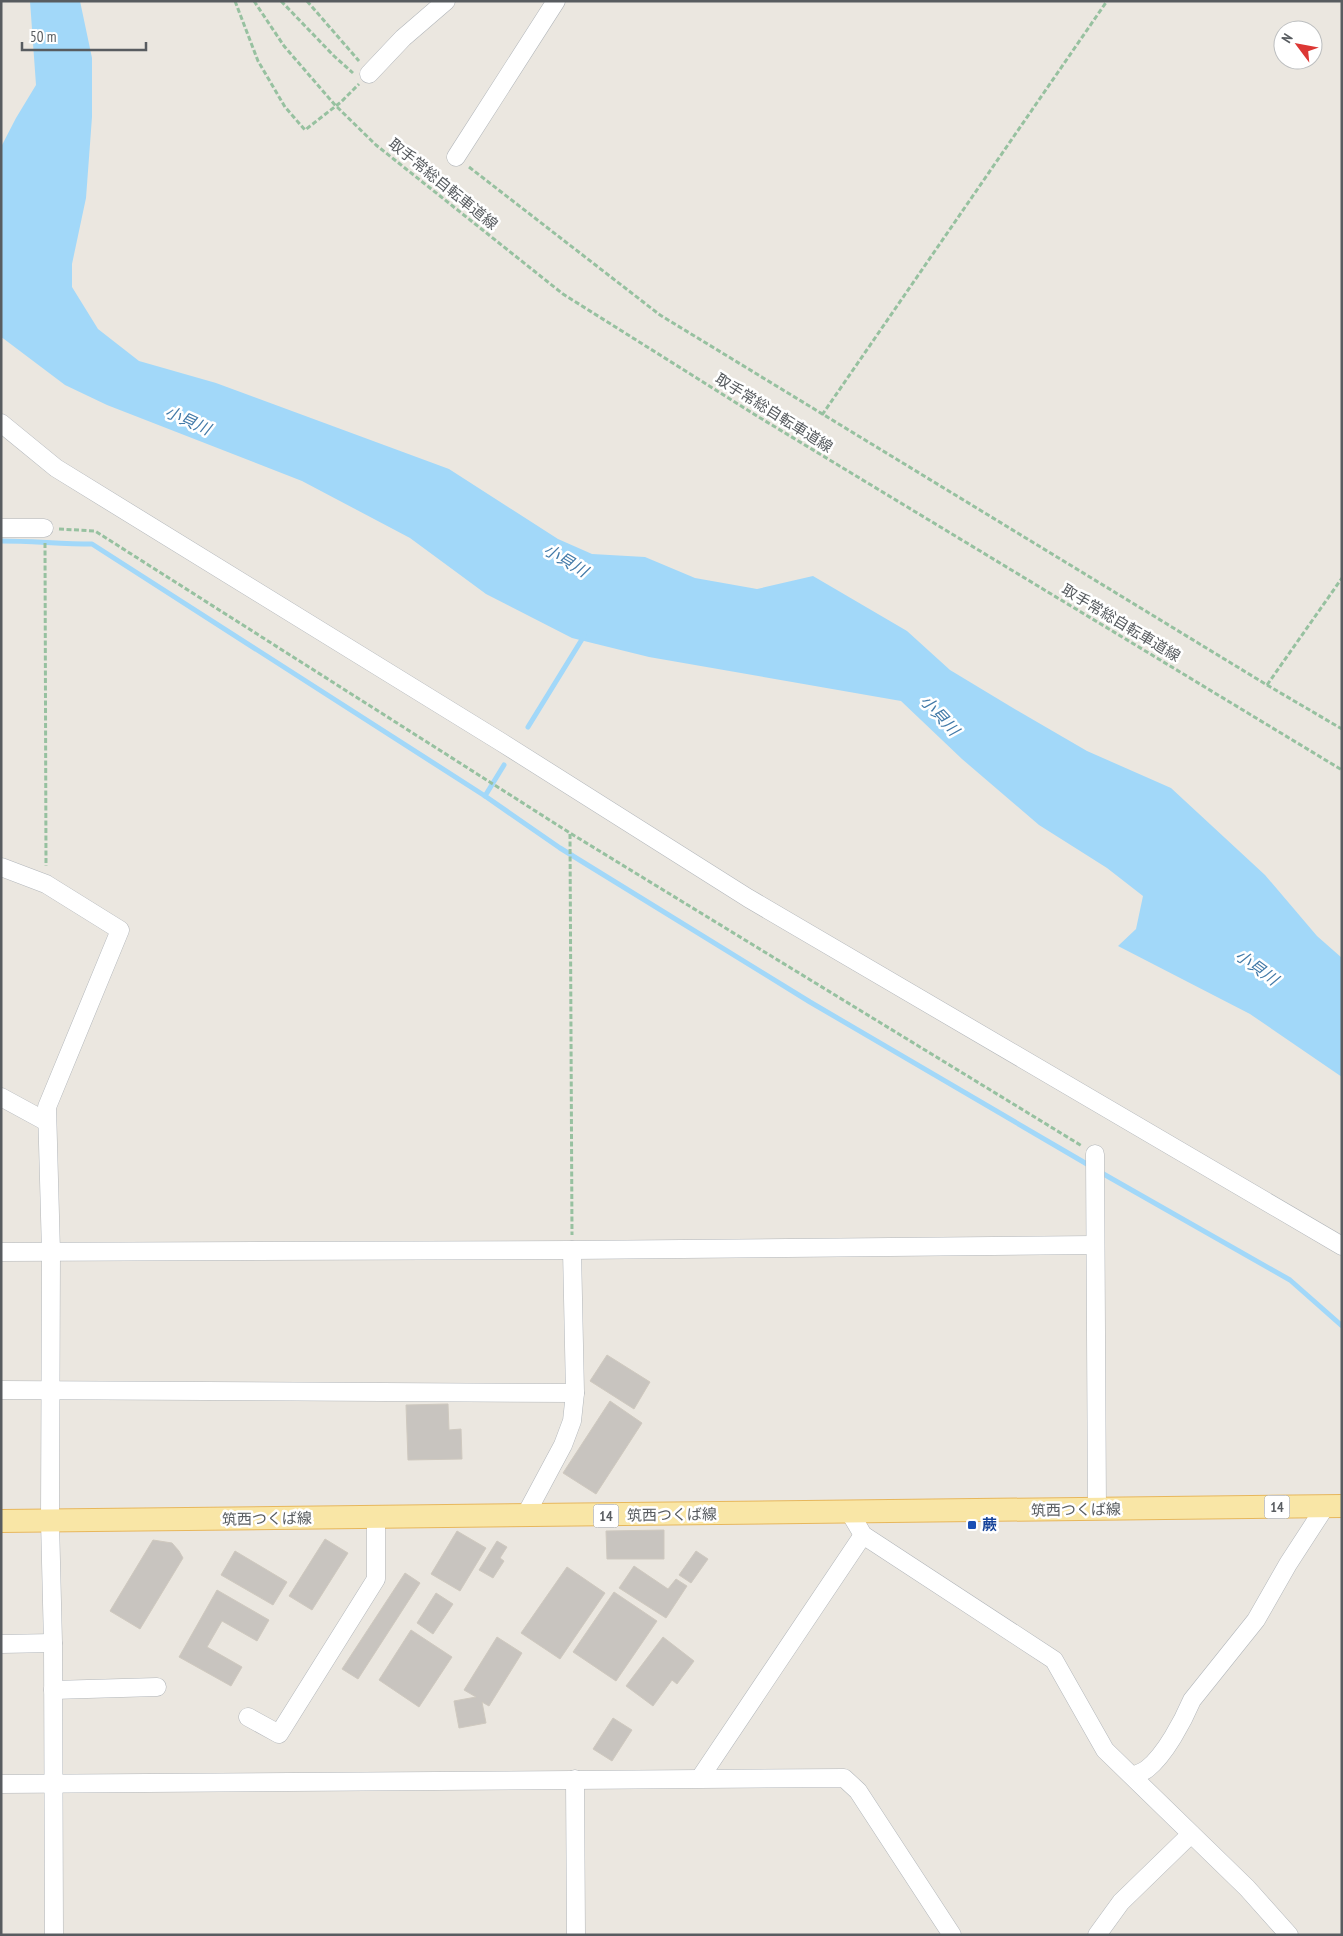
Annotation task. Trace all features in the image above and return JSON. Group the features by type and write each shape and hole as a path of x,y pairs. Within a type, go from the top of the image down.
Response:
{"main road":[{"name":"筑西つくば線","path":"1,1521 1333,1507"}],"street":[{"path":"366,77 403,38 446,1"},
{"path":"456,157 556,1"},
{"path":"1,423 56,468 501,742 748,898 1342,1246"},
{"path":"1,528 44,528"},
{"path":"1,868 46,884 120,930 47,1108 51,1252 50,1521 53,1643 54,1935"},
{"path":"1,1097 47,1122"},
{"path":"1095,1164 1097,1510"},
{"path":"1,1252 572,1250 1094,1245"},
{"path":"526,1516 563,1445 572,1421 575,1393 572,1250"},
{"path":"1,1390 575,1393"},
{"path":"1133,1776 1146,1769 1162,1754 1192,1700 1256,1620 1288,1564 1333,1507"},
{"path":"850,1513 863,1535 1054,1660 1105,1750 1247,1888 1290,1935"},
{"path":"248,1716 279,1734 376,1579 376,1518"},
{"path":"700,1778 863,1535"},
{"path":"1,1644 53,1643"},
{"path":"53,1690 157,1688"},
{"path":"1,1784 844,1778 858,1790 952,1935"},
{"path":"575,1779 576,1935"},
{"path":"1097,1935 1121,1902 1191,1834"}],"path":[{"path":"235,1 258,60 285,107 304,130 366,77"},
{"name":"取手常総自転車道線","path":"254,1 284,46 335,105 376,145 563,294 757,416 1342,770"},
{"path":"281,1 334,56 366,77"},
{"path":"307,1 366,77"},
{"path":"822,415 1107,1"},
{"path":"456,157 660,314 822,415 1267,685 1342,728"},
{"path":"44,528 95,531 1095,1164"},
{"path":"45,551 46,884"},
{"path":"1267,685 1342,578"},
{"path":"570,833 572,1250"}],"water":[{"name":"小貝川","path":"30,1 80,1 92,58 92,117 86,198 72,264 72,287 98,329 139,361 216,383 449,469 558,539 592,554 645,557 695,578 757,589 813,576 907,631 950,670 1013,708 1087,751 1171,788 1265,875 1317,936 1342,958 1342,1077 1250,1014 1118,946 1136,929 1143,896 1107,868 1039,825 962,759 901,701 649,657 572,638 486,594 410,538 302,481 107,405 65,385 1,337 1,147 36,85"}],"building":[{"path":"607,1355 650,1382 634,1409 590,1381"},
{"path":"610,1401 642,1423 596,1494 563,1473"},
{"path":"448,1404 449,1430 461,1429 462,1459 408,1460 406,1405"},
{"path":"664,1530 664,1559 607,1559 606,1531"},
{"path":"457,1531 486,1548 460,1591 431,1574"},
{"path":"325,1539 348,1553 312,1610 289,1596"},
{"path":"153,1540 172,1543 183,1558 140,1629 110,1611"},
{"path":"497,1541 507,1547 500,1558 504,1561 493,1578 479,1570"},
{"path":"235,1551 287,1582 273,1605 221,1575"},
{"path":"696,1551 708,1559 691,1583 679,1575"},
{"path":"634,1566 668,1589 676,1579 687,1586 666,1618 619,1588"},
{"path":"567,1567 605,1593 560,1659 521,1633"},
{"path":"405,1573 420,1583 358,1679 342,1669"},
{"path":"217,1590 269,1620 257,1641 222,1621 207,1647 242,1667 231,1686 179,1657"},
{"path":"614,1592 657,1621 616,1681 573,1652"},
{"path":"436,1593 453,1604 433,1634 417,1623"},
{"path":"411,1630 452,1657 419,1707 379,1680"},
{"path":"497,1637 522,1653 489,1706 482,1702 486,1723 459,1728 454,1701 476,1697 464,1690"},
{"path":"663,1637 694,1661 677,1684 672,1680 653,1706 626,1686"},
{"path":"613,1718 632,1730 612,1761 593,1749"}],"waterway":[{"path":"1,541 92,544 485,796 560,848 810,1002 1092,1167"},
{"path":"528,727 584,636"},
{"path":"485,796 504,765"},
{"path":"1100,1172 1290,1280 1342,1326"}],"place":[{"name":"蕨","path":"972,1525"}]}
